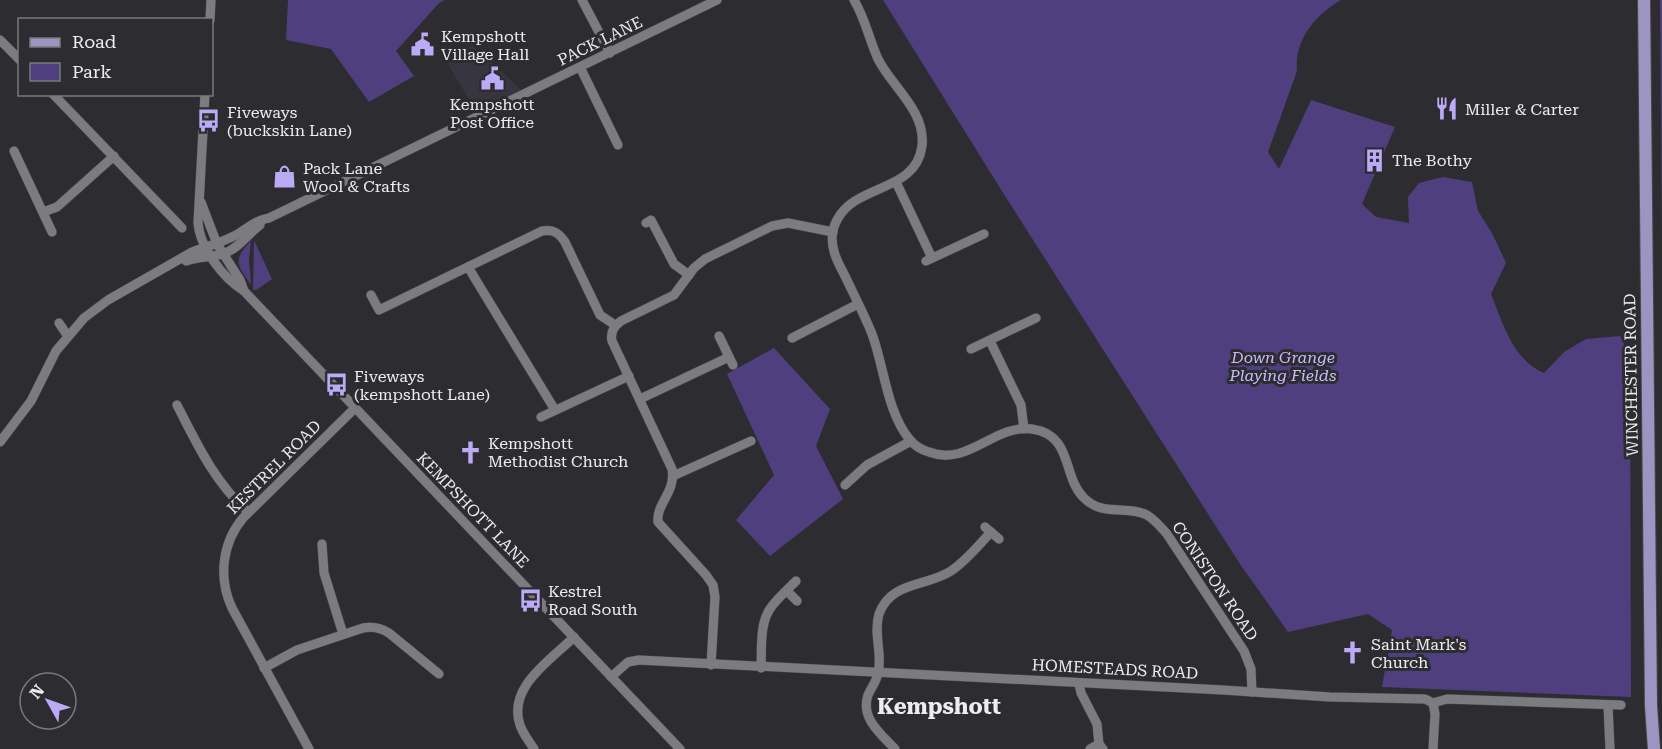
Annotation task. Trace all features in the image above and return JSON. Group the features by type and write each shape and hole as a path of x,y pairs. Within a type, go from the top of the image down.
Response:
{"main road":[{"name":"WINCHESTER ROAD","path":"1644,0 1651,706 1654,749"}],"street":[{"path":"210,18 211,0"},
{"path":"582,0 610,53"},
{"name":"PACK LANE","path":"0,442 31,401 53,355 67,335 84,318 108,300 170,265 208,252 217,244 257,222 717,0"},
{"path":"854,0 879,60 908,102 921,128 922,145 918,161 909,173 850,205 839,216 833,232 834,252 872,334 897,416 911,441 930,453 951,456 971,450 1012,430 1024,429 1021,405 990,341"},
{"path":"0,40 18,58"},
{"path":"580,68 618,145"},
{"path":"55,96 182,228"},
{"path":"205,96 198,210 199,229 208,252"},
{"path":"14,152 52,232"},
{"path":"43,212 57,207 114,156"},
{"path":"896,182 929,259 984,234"},
{"name":"KEMPSHOTT LANE","path":"200,200 217,244 244,291"},
{"name":"PACK LANE","path":"208,252 223,254 236,247 269,218"},
{"path":"646,223 651,220 674,264 689,275"},
{"path":"711,665 714,588 706,574 657,520 670,491 673,476 671,464 611,334 615,325 674,295 705,259 778,224 793,224 833,232"},
{"path":"371,295 379,310 542,231 554,231 565,242 600,315 615,325"},
{"name":"KEMPSHOTT LANE","path":"208,252 233,283 244,291 680,749"},
{"path":"468,267 555,410"},
{"path":"791,338 858,304"},
{"path":"59,323 67,335"},
{"path":"971,349 1031,323"},
{"path":"640,399 731,361 719,336"},
{"path":"541,417 629,375"},
{"path":"177,405 218,480 233,499 248,512"},
{"name":"KESTREL ROAD","path":"309,749 228,600 224,580 224,562 228,544 238,524 248,512 355,408"},
{"name":"CONISTON ROAD","path":"1024,429 1043,432 1059,444 1076,486 1089,502 1104,510 1139,512 1149,517 1161,528 1210,597 1244,651 1251,669 1252,692"},
{"path":"673,476 751,441"},
{"path":"851,484 867,465 911,441"},
{"path":"896,749 874,728 866,711 868,697 879,672 878,620 880,611 889,597 901,588 934,579 951,571 991,533"},
{"path":"319,549 330,596 344,634"},
{"path":"761,668 764,621 772,606 796,581"},
{"path":"787,591 797,601"},
{"path":"264,668 297,650 367,627 381,629 395,637 440,674"},
{"path":"534,749 522,731 518,719 521,695 531,678 574,637"},
{"name":"HOMESTEADS ROAD","path":"611,677 628,662 634,660 1330,697 1425,699 1433,703 1447,699 1621,705"},
{"path":"1079,683 1081,693 1097,724 1101,747 1090,749"},
{"path":"1433,703 1435,714 1433,749"},
{"path":"1608,705 1610,749"}],"shaded area":[{"path":"473,45 522,91 477,113 445,59"}],"green space":[{"path":"288,0 445,0 439,3 396,51 414,76 369,102 331,49 286,40"},
{"name":"Down Grange Playing Fields","path":"883,0 1341,0 1315,20 1299,49 1297,71 1268,152 1279,169 1311,100 1395,127 1362,204 1376,217 1409,223 1408,197 1419,183 1443,177 1472,182 1478,211 1492,233 1506,263 1491,294 1510,339 1524,359 1544,373 1564,352 1586,339 1620,336 1630,355 1631,697 1382,687 1392,630 1368,614 1288,632 1240,564"},
{"path":"1660,0 1662,0 1662,239"},
{"path":"254,240 272,279 256,290 253,290"},
{"path":"251,241 249,260 251,284 242,272 239,258"},
{"path":"774,348 830,409 816,446 843,499 770,556 736,520 774,475 727,374"}],"place":[{"name":"Kempshott Village Hall","path":"423,45"},
{"name":"Kempshott Post Office","path":"492,79"},
{"name":"Miller & Carter","path":"1447,109"},
{"name":"Fiveways (buckskin Lane)","path":"209,121"},
{"name":"The Bothy","path":"1374,160"},
{"name":"Pack Lane Wool & Crafts","path":"285,177"},
{"name":"Fiveways (kempshott Lane)","path":"336,385"},
{"name":"Kempshott Methodist Church","path":"470,452"},
{"name":"Kestrel Road South","path":"530,600"},
{"name":"Saint Mark's Church","path":"1353,653"}],"district":[{"name":"Kempshott","path":"939,706"}]}
